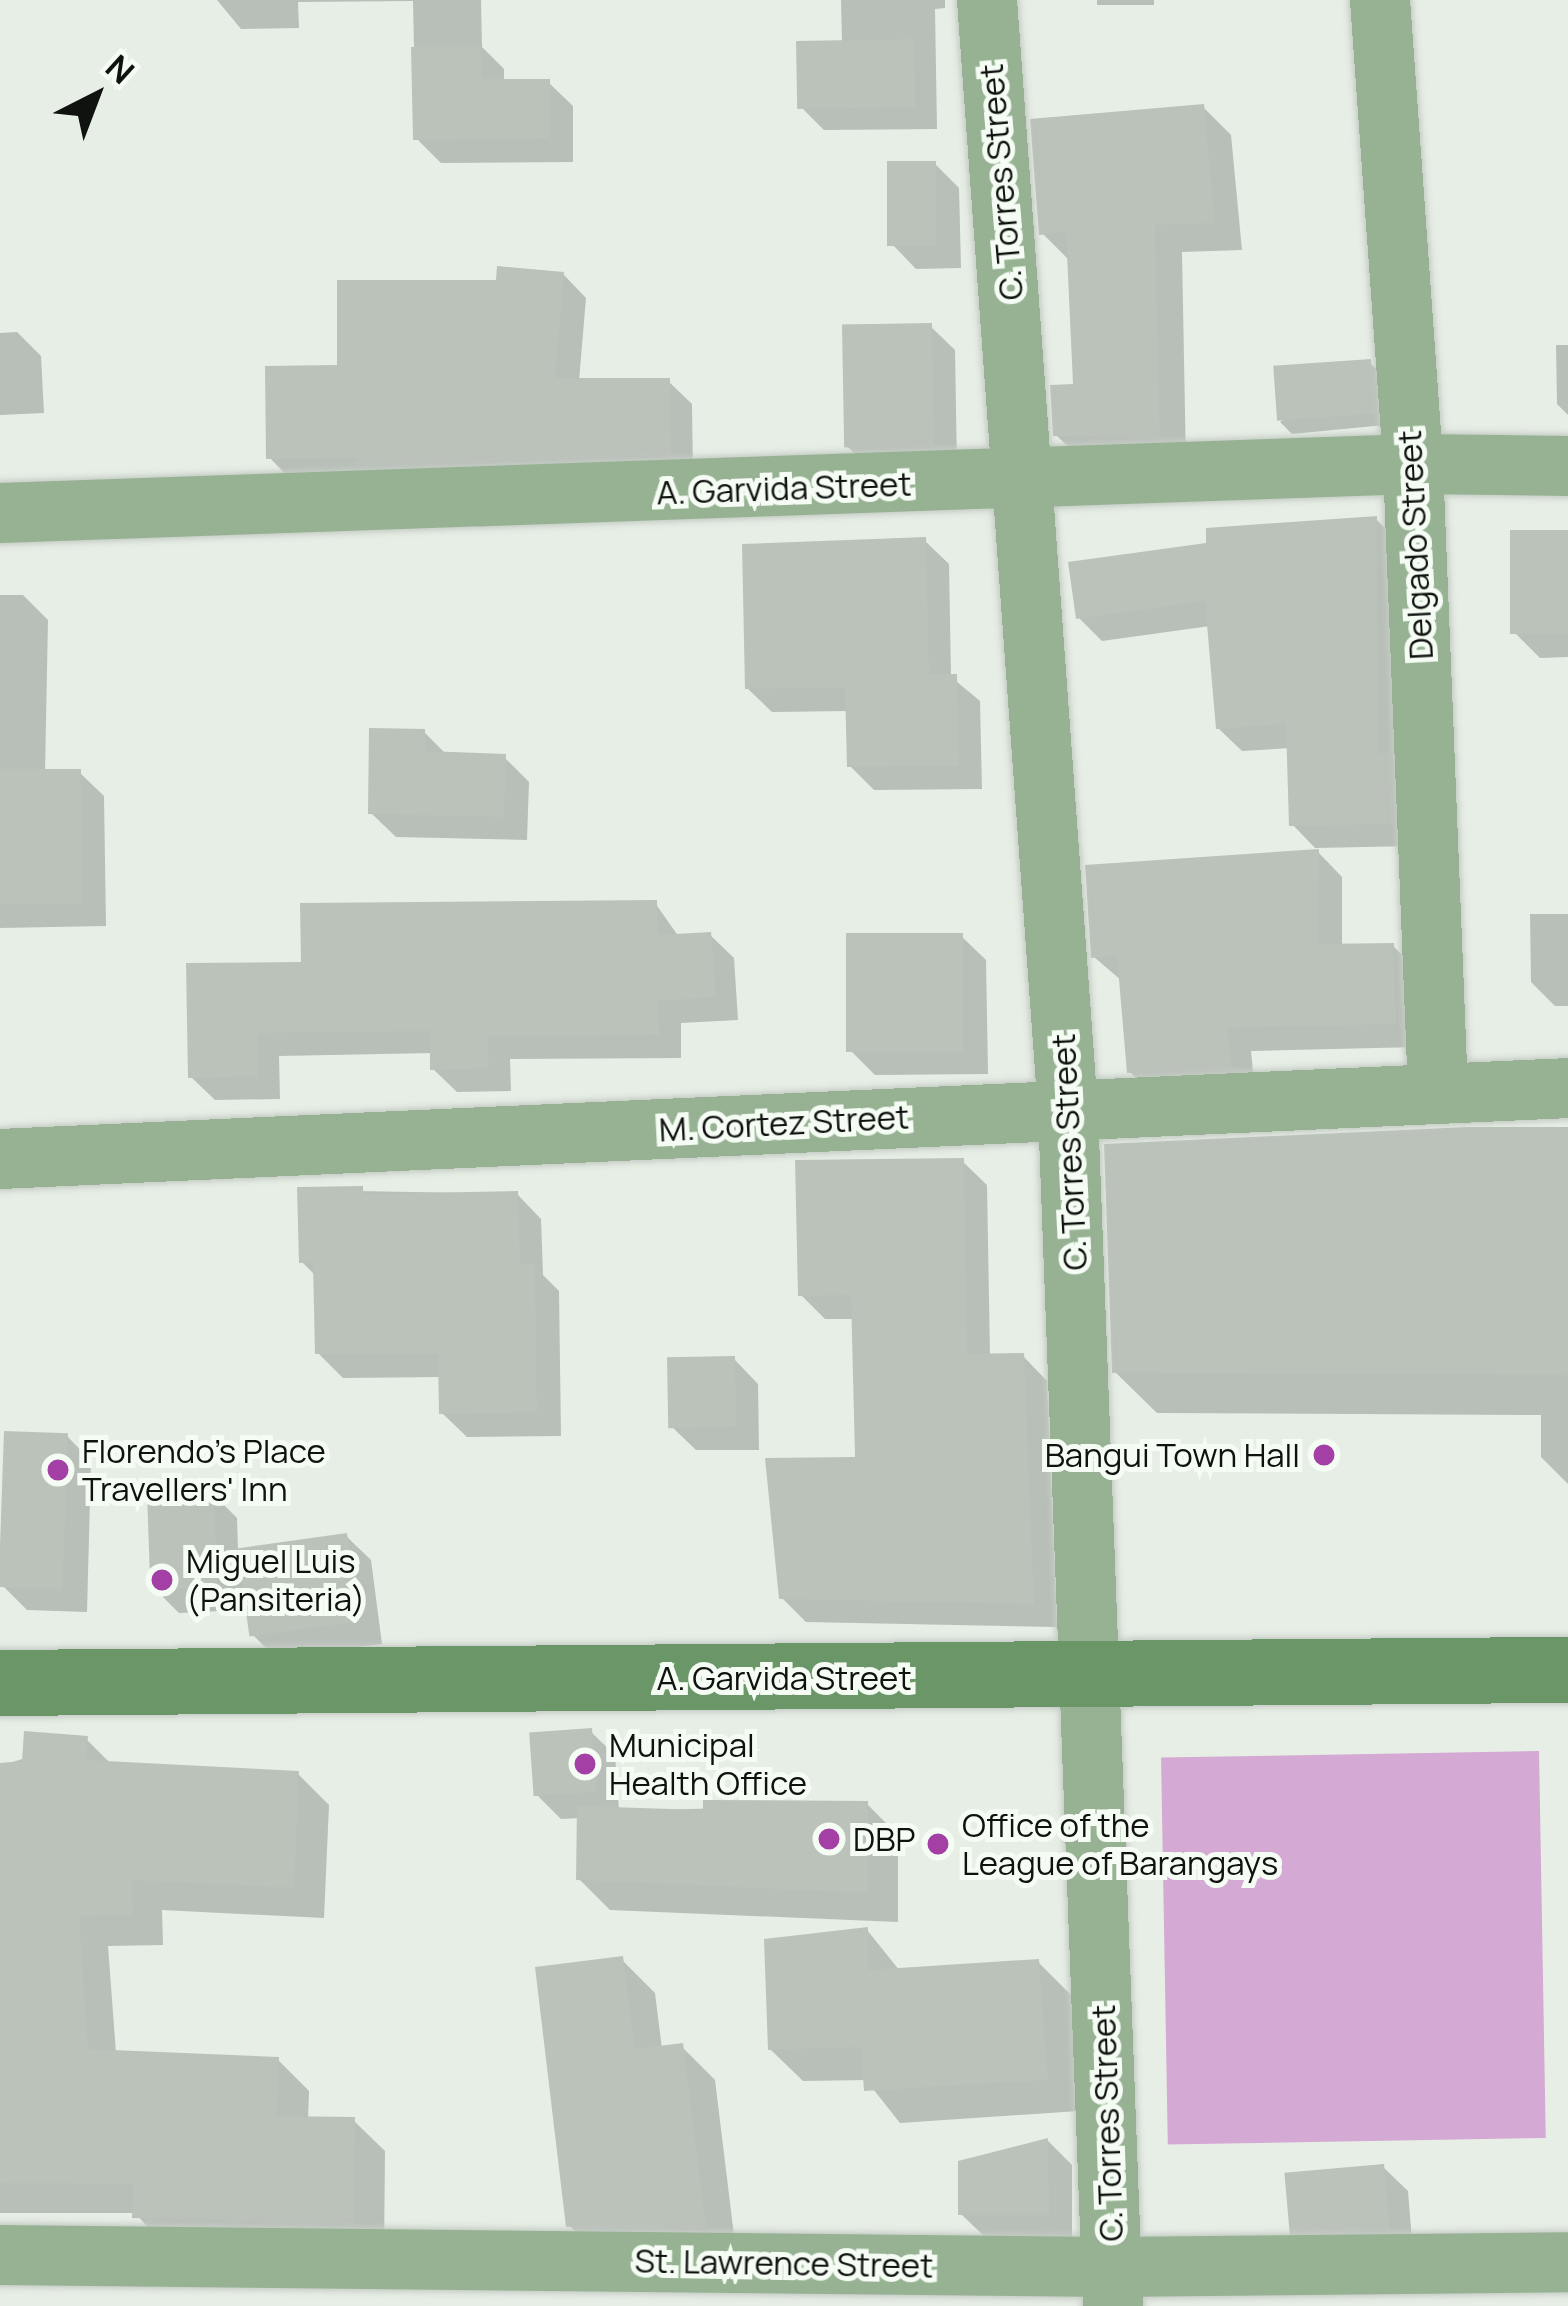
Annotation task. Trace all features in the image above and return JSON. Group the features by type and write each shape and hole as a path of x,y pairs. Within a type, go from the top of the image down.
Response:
{"main road":[{"name":"A. Garvida Street","path":"0,1683 1568,1670"}],"street":[{"name":"C. Torres Street","path":"987,0 1068,1110 1094,1676 1112,2287"},
{"name":"Delgado Street","path":"1381,0 1413,464 1438,1091"},
{"name":"A. Garvida Street","path":"0,513 1413,464 1568,466"},
{"name":"M. Cortez Street","path":"0,1159 1568,1088"},
{"name":"St. Lawrence Street","path":"0,2255 1112,2287 1568,2262"}],"shaded area":[{"path":"1539,1751 1546,2138 1168,2145 1161,1758"}],"building":[{"path":"914,39 915,107 797,109 796,41"},
{"path":"411,47 481,47 481,79 550,79 550,139 413,140"},
{"path":"1204,104 1215,223 1155,225 1160,438 1053,436 1050,385 1073,384 1066,232 1039,235 1030,119"},
{"path":"887,161 936,161 936,246 887,246"},
{"path":"497,266 564,272 555,378 670,378 671,455 356,465 356,458 266,459 265,366 337,365 337,280 496,280"},
{"path":"932,323 934,446 844,448 842,325"},
{"path":"1371,359 1375,414 1277,421 1273,366"},
{"path":"1377,516 1378,753 1390,753 1393,824 1289,826 1286,724 1216,729 1205,601 1076,619 1068,562 1206,543 1206,528"},
{"path":"1510,530 1568,530 1568,634 1510,634"},
{"path":"926,537 929,674 957,674 959,766 847,767 845,688 745,689 742,544"},
{"path":"369,728 425,729 425,751 506,754 504,817 368,814"},
{"path":"0,769 81,769 81,904 0,904"},
{"path":"1319,849 1318,944 1394,943 1396,1024 1228,1028 1232,1069 1127,1073 1117,956 1091,958 1085,865"},
{"path":"657,900 657,935 711,932 716,997 658,1001 659,1035 488,1037 489,1069 430,1070 430,1031 257,1033 258,1077 188,1078 186,963 301,962 300,903"},
{"path":"846,933 963,933 963,1052 846,1052"},
{"path":"1466,1127 1568,1127 1568,1375 1112,1373 1104,1144"},
{"path":"964,1158 967,1354 1024,1353 1034,1604 779,1599 765,1458 855,1457 851,1295 798,1296 795,1160"},
{"path":"363,1186 363,1194 518,1191 520,1264 535,1264 537,1413 439,1414 438,1354 315,1354 313,1263 299,1263 297,1187"},
{"path":"735,1356 736,1427 668,1428 667,1357"},
{"path":"4,1431 68,1433 63,1589 0,1587"},
{"path":"214,1491 217,1587 150,1589 147,1493"},
{"path":"347,1533 359,1621 249,1637 237,1548"},
{"path":"592,1728 596,1792 534,1796 529,1732"},
{"path":"24,1731 88,1736 86,1760 299,1771 294,1888 132,1880 133,1915 79,1916 88,2049 279,2057 277,2116 355,2117 354,2224 132,2218 133,2184 0,2183 0,1763 22,1761"},
{"path":"703,1800 868,1801 868,1893 576,1880 577,1806 703,1810"},
{"path":"868,1927 868,1970 1039,1959 1048,2080 864,2091 861,2047 768,2050 764,1939"},
{"path":"623,1956 635,2049 683,2043 706,2228 566,2227 535,1967"},
{"path":"1048,2138 1049,2215 958,2215 958,2161"},
{"path":"1384,2164 1390,2229 1290,2237 1284,2173"}],"place":[{"name":"Bangui Town Hall","path":"1324,1455"},
{"name":"Florendo's Place Travellers' Inn","path":"58,1470"},
{"name":"Miguel Luis (Pansiteria)","path":"162,1580"},
{"name":"Municipal Health Office","path":"585,1764"},
{"name":"DBP","path":"829,1839"},
{"name":"Office of the League of Barangays","path":"938,1844"}]}
